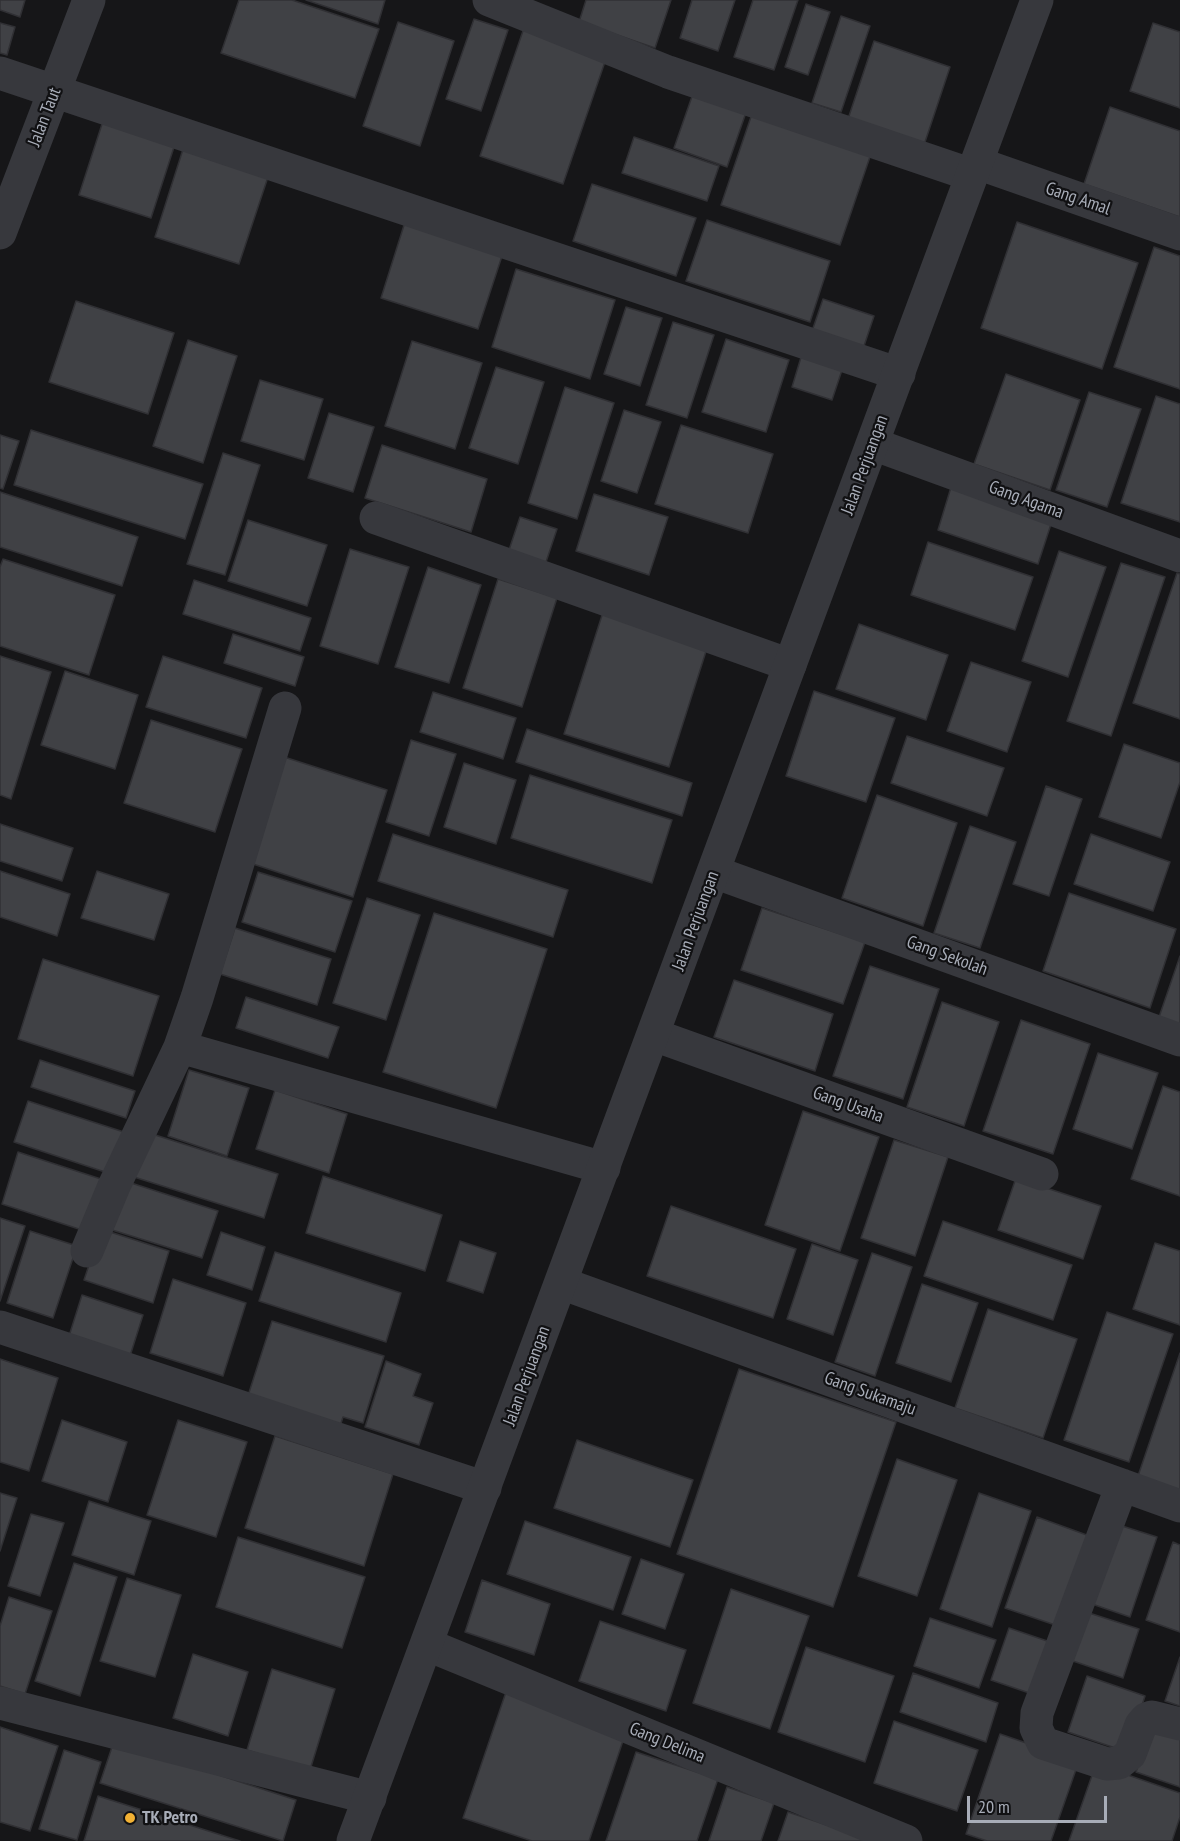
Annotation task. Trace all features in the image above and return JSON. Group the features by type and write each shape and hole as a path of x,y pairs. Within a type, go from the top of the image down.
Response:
{"street":[{"name":"Jalan Taut","path":"0,232 89,0"},
{"name":"Gang Amal","path":"489,0 668,72 1180,234"},
{"name":"Jalan Perjuangan","path":"353,1841 428,1645 1037,0"},
{"path":"0,73 899,374"},
{"name":"Gang Agama","path":"873,444 1180,556"},
{"path":"376,518 790,665"},
{"path":"87,1251 114,1186 180,1047 197,999 285,708"},
{"name":"Gang Sekolah","path":"714,872 1180,1040"},
{"name":"Gang Usaha","path":"654,1035 1042,1174"},
{"path":"180,1047 604,1168"},
{"name":"Gang Sukamaju","path":"561,1283 1180,1506"},
{"path":"0,1327 485,1488"},
{"path":"1122,1485 1037,1713 1036,1728 1043,1743 1107,1764 1119,1763 1126,1759 1146,1719 1152,1717 1180,1724"},
{"name":"Gang Delima","path":"428,1645 906,1841"},
{"path":"0,1703 370,1798"}],"building":[{"path":"0,0 25,0 20,17 0,10"},
{"path":"239,0 292,0 379,29 355,98 221,53"},
{"path":"306,0 385,0 378,24"},
{"path":"586,0 671,0 655,48 579,22"},
{"path":"692,0 735,0 718,51 680,38"},
{"path":"753,0 798,0 774,70 734,57"},
{"path":"806,4 830,12 808,75 785,67"},
{"path":"841,16 870,26 841,112 812,103"},
{"path":"474,19 508,30 481,111 446,99"},
{"path":"398,22 454,41 420,146 363,126"},
{"path":"0,23 15,27 7,55 0,53"},
{"path":"1153,23 1180,32 1180,108 1130,91"},
{"path":"525,25 608,53 563,184 480,156"},
{"path":"874,41 950,67 923,148 847,122"},
{"path":"696,85 749,104 727,167 674,148"},
{"path":"755,105 874,145 840,245 721,205"},
{"path":"1110,107 1180,131 1180,217 1084,184"},
{"path":"103,121 175,144 151,218 79,195"},
{"path":"634,137 719,166 707,201 622,173"},
{"path":"185,143 270,171 239,264 155,237"},
{"path":"592,184 696,218 676,276 573,241"},
{"path":"707,220 830,261 810,322 686,281"},
{"path":"405,222 503,253 478,329 381,298"},
{"path":"1017,222 1138,263 1102,369 981,328"},
{"path":"1154,247 1180,256 1180,389 1114,367"},
{"path":"516,269 615,300 590,379 492,347"},
{"path":"823,299 874,316 861,355 810,337"},
{"path":"76,301 174,333 148,414 49,382"},
{"path":"626,307 662,318 640,386 604,374"},
{"path":"673,322 714,335 687,418 646,405"},
{"path":"726,339 789,360 766,432 702,412"},
{"path":"188,340 237,356 203,463 153,446"},
{"path":"412,341 482,363 455,449 385,426"},
{"path":"802,354 843,367 832,400 792,387"},
{"path":"496,367 544,382 518,464 469,448"},
{"path":"1006,374 1080,400 1050,490 974,464"},
{"path":"260,380 323,399 304,460 241,441"},
{"path":"565,387 614,403 577,519 528,503"},
{"path":"1089,392 1141,409 1107,507 1056,490"},
{"path":"1156,396 1180,404 1180,522 1121,503"},
{"path":"624,410 661,422 637,493 601,481"},
{"path":"329,413 374,427 353,492 308,478"},
{"path":"681,425 773,454 748,533 655,504"},
{"path":"31,430 203,484 185,539 14,485"},
{"path":"0,435 19,441 3,489 0,488"},
{"path":"382,445 487,479 471,532 365,498"},
{"path":"223,453 260,465 225,575 187,564"},
{"path":"952,484 1053,518 1038,564 938,530"},
{"path":"0,492 138,537 122,586 0,547"},
{"path":"594,494 668,517 649,575 576,551"},
{"path":"520,517 557,529 544,568 507,556"},
{"path":"248,520 327,545 307,606 228,581"},
{"path":"928,542 1033,577 1015,630 911,595"},
{"path":"350,549 409,567 378,664 320,646"},
{"path":"1059,551 1106,567 1068,677 1022,661"},
{"path":"3,559 115,595 89,675 0,646 0,567"},
{"path":"1121,563 1165,577 1111,736 1067,721"},
{"path":"428,567 481,585 449,683 395,667"},
{"path":"1177,573 1180,574 1180,719 1133,703"},
{"path":"498,579 557,598 522,707 463,688"},
{"path":"194,580 311,618 300,651 183,614"},
{"path":"604,609 709,642 669,767 564,734"},
{"path":"859,624 948,655 926,720 836,689"},
{"path":"233,634 304,657 295,686 224,663"},
{"path":"0,656 51,672 11,799 0,795"},
{"path":"163,656 262,688 246,738 146,707"},
{"path":"971,662 1031,682 1007,752 947,731"},
{"path":"65,671 138,695 115,769 41,745"},
{"path":"814,691 895,718 866,802 786,776"},
{"path":"433,692 516,718 503,759 420,732"},
{"path":"151,720 242,749 215,832 124,803"},
{"path":"527,729 692,783 682,816 516,762"},
{"path":"907,736 1004,768 987,816 891,783"},
{"path":"411,740 456,754 429,836 386,822"},
{"path":"1124,744 1180,763 1180,782 1161,838 1099,817"},
{"path":"281,756 387,790 353,897 247,862"},
{"path":"464,763 516,780 496,844 444,827"},
{"path":"530,775 672,820 652,883 511,838"},
{"path":"1046,786 1082,799 1049,896 1013,884"},
{"path":"877,795 957,823 923,926 842,898"},
{"path":"0,824 73,848 62,881 0,861"},
{"path":"970,826 1016,842 980,948 934,933"},
{"path":"393,834 568,890 553,937 378,881"},
{"path":"1091,834 1170,862 1153,911 1074,884"},
{"path":"0,871 70,894 57,936 0,917"},
{"path":"97,871 169,894 154,940 81,918"},
{"path":"258,872 352,901 335,952 242,922"},
{"path":"1069,893 1176,929 1150,1008 1043,971"},
{"path":"367,898 420,915 386,1020 333,1003"},
{"path":"762,908 865,942 843,1004 741,970"},
{"path":"434,913 547,949 496,1108 383,1072"},
{"path":"235,928 331,959 317,1005 220,974"},
{"path":"1180,956 1180,1027 1158,1020"},
{"path":"43,959 159,996 133,1076 18,1039"},
{"path":"870,966 939,989 903,1099 833,1076"},
{"path":"734,980 833,1014 815,1071 714,1037"},
{"path":"246,997 339,1027 328,1058 236,1028"},
{"path":"942,1002 999,1022 964,1126 907,1107"},
{"path":"1021,1020 1090,1044 1053,1154 983,1131"},
{"path":"1098,1053 1158,1073 1132,1149 1073,1129"},
{"path":"40,1060 135,1091 126,1118 31,1087"},
{"path":"189,1070 249,1088 227,1156 168,1136"},
{"path":"1163,1086 1180,1092 1180,1196 1131,1179"},
{"path":"275,1090 347,1114 329,1173 256,1149"},
{"path":"28,1101 127,1133 114,1175 14,1142"},
{"path":"803,1111 879,1137 840,1251 765,1225"},
{"path":"149,1133 278,1174 264,1218 134,1177"},
{"path":"894,1140 948,1157 915,1256 861,1238"},
{"path":"18,1152 104,1180 88,1232 2,1204"},
{"path":"323,1176 442,1215 425,1271 306,1233"},
{"path":"1016,1178 1101,1206 1083,1259 998,1230"},
{"path":"125,1181 218,1211 202,1258 109,1229"},
{"path":"671,1206 796,1249 773,1318 647,1276"},
{"path":"0,1218 25,1226 0,1301"},
{"path":"943,1221 1072,1265 1053,1320 924,1276"},
{"path":"101,1229 169,1251 153,1303 84,1280"},
{"path":"30,1231 77,1246 53,1318 7,1303"},
{"path":"221,1232 265,1247 252,1290 207,1275"},
{"path":"460,1241 496,1253 483,1293 447,1281"},
{"path":"1155,1243 1180,1251 1180,1325 1133,1309"},
{"path":"812,1244 858,1260 833,1335 787,1319"},
{"path":"275,1252 401,1293 386,1342 259,1301"},
{"path":"872,1253 912,1267 875,1376 835,1362"},
{"path":"173,1279 246,1303 223,1376 150,1353"},
{"path":"922,1284 978,1303 951,1382 896,1363"},
{"path":"82,1295 143,1315 130,1356 69,1336"},
{"path":"988,1309 1077,1339 1043,1438 955,1408"},
{"path":"1107,1312 1173,1334 1129,1462 1064,1440"},
{"path":"272,1321 384,1356 363,1423 343,1417 338,1433 245,1405"},
{"path":"1180,1353 1180,1490 1138,1476"},
{"path":"0,1359 58,1378 29,1471 0,1462"},
{"path":"386,1361 421,1374 413,1396 433,1403 419,1445 365,1427"},
{"path":"739,1369 896,1422 833,1607 677,1554"},
{"path":"62,1420 127,1442 108,1502 42,1481"},
{"path":"178,1420 247,1442 216,1537 147,1515"},
{"path":"275,1436 393,1474 364,1566 245,1528"},
{"path":"577,1440 693,1480 670,1547 554,1508"},
{"path":"897,1459 957,1480 917,1596 858,1576"},
{"path":"0,1493 17,1498 0,1551"},
{"path":"979,1493 1031,1511 992,1627 940,1609"},
{"path":"89,1501 151,1521 134,1575 72,1555"},
{"path":"31,1514 64,1523 40,1596 8,1586"},
{"path":"1037,1517 1095,1538 1064,1628 1005,1608"},
{"path":"525,1521 631,1557 613,1610 507,1574"},
{"path":"1119,1525 1157,1537 1130,1617 1092,1604"},
{"path":"238,1537 365,1577 342,1648 216,1607"},
{"path":"1173,1542 1180,1545 1180,1632 1146,1620"},
{"path":"641,1559 684,1574 665,1629 622,1614"},
{"path":"74,1563 117,1577 80,1696 35,1681"},
{"path":"127,1578 181,1595 155,1677 100,1661"},
{"path":"482,1580 550,1604 534,1655 465,1632"},
{"path":"731,1589 809,1616 770,1729 693,1703"},
{"path":"9,1597 52,1611 25,1694 0,1686 0,1626"},
{"path":"1086,1612 1139,1629 1123,1678 1070,1660"},
{"path":"930,1618 996,1640 979,1688 914,1666"},
{"path":"600,1621 686,1650 666,1711 579,1681"},
{"path":"1009,1628 1056,1644 1038,1696 991,1680"},
{"path":"806,1647 894,1676 865,1762 778,1732"},
{"path":"193,1654 248,1672 228,1736 173,1718"},
{"path":"1180,1657 1180,1706 1165,1701"},
{"path":"272,1669 335,1689 310,1770 247,1750"},
{"path":"913,1673 998,1703 986,1742 900,1712"},
{"path":"1087,1676 1145,1696 1127,1752 1068,1732"},
{"path":"506,1692 626,1732 589,1841 532,1841 463,1818"},
{"path":"894,1721 978,1750 957,1811 874,1783"},
{"path":"1154,1721 1180,1730 1180,1787 1136,1772"},
{"path":"0,1727 58,1746 30,1831 0,1822"},
{"path":"1000,1734 1079,1761 1051,1841 987,1841 966,1834"},
{"path":"114,1741 296,1800 283,1841 100,1783"},
{"path":"64,1750 101,1762 77,1840 39,1829"},
{"path":"636,1752 718,1779 697,1841 606,1841"},
{"path":"1096,1764 1180,1793 1180,1817 1172,1841 1069,1841"},
{"path":"727,1787 774,1803 761,1841 709,1841"},
{"name":"TK Petro","path":"98,1796 240,1841 84,1841"},
{"path":"788,1812 866,1838 865,1841 778,1841"}],"place":[{"name":"TK Petro","path":"130,1818"}]}
